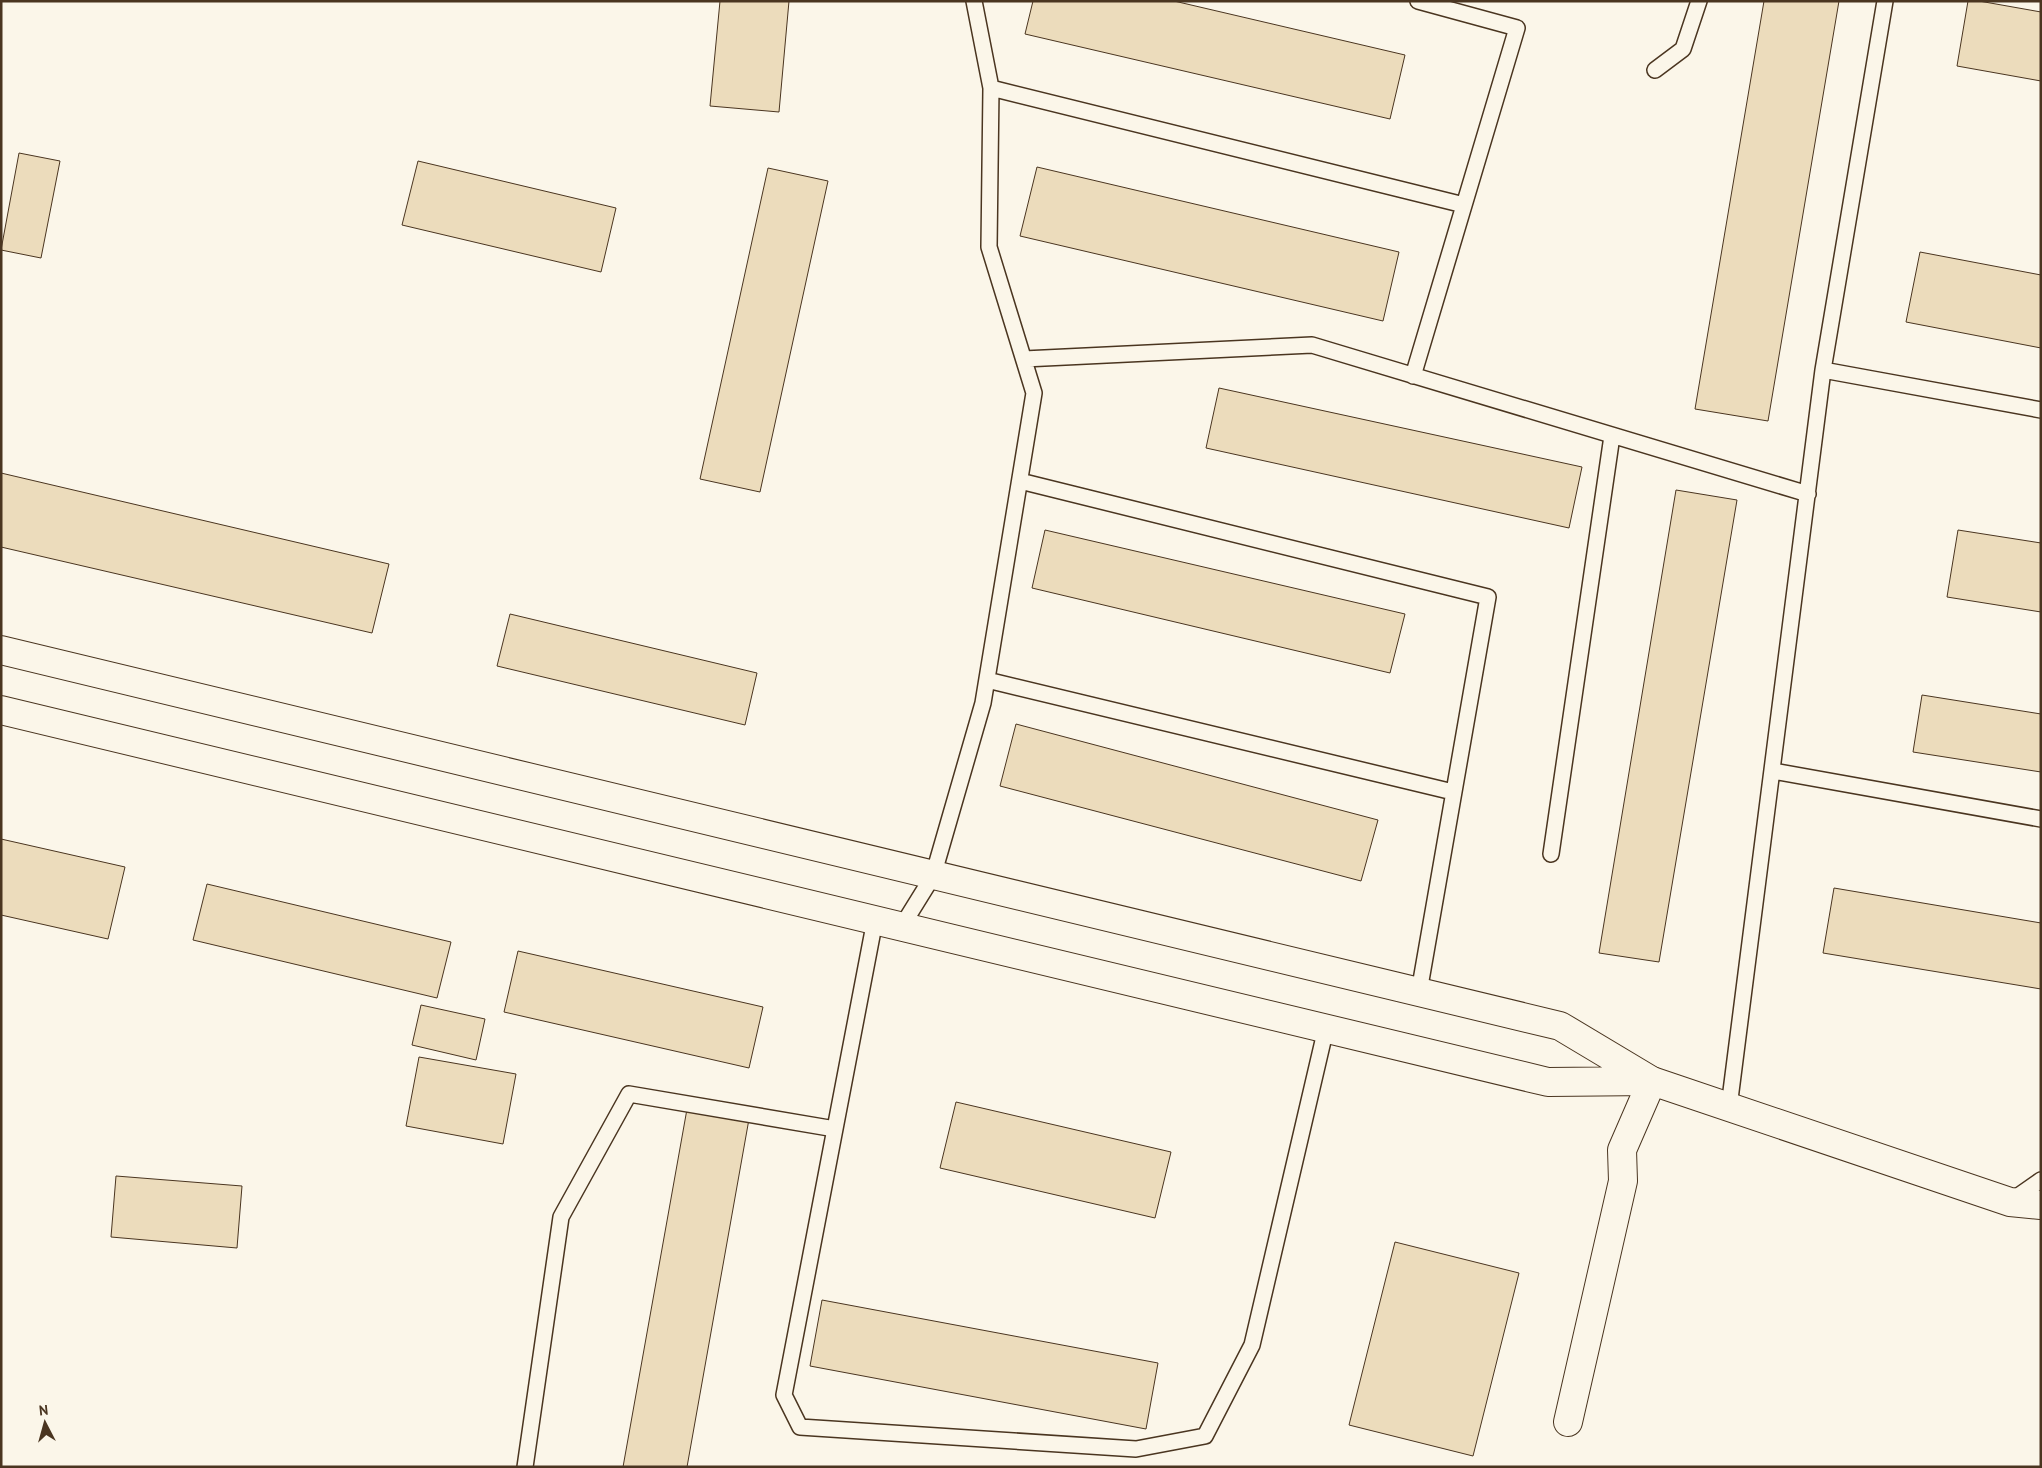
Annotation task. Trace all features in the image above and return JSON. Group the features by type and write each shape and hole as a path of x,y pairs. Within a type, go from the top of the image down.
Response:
{"street":[{"path":"1,650 1560,1026 1652,1081 2010,1202 2041,1205"},
{"path":"1,710 1548,1082 1652,1081"},
{"path":"1568,1422 1623,1181 1622,1150 1652,1081"}],"lane":[{"path":"902,926 933,876 983,703 1034,392 989,247 991,88 974,1"},
{"path":"1413,376 1517,28 1418,1"},
{"path":"1655,70 1683,49 1699,1"},
{"path":"1729,1107 1823,370 1884,1"},
{"path":"991,88 1464,204"},
{"path":"1024,359 1312,345 1808,494"},
{"path":"1823,370 2041,410"},
{"path":"1551,854 1612,436"},
{"path":"1020,481 1488,597 1419,992"},
{"path":"987,680 1454,792"},
{"path":"1773,771 2041,820"},
{"path":"875,920 784,1396 800,1427 1136,1449 1205,1436 1252,1345 1326,1028"},
{"path":"525,1467 562,1216 629,1094 835,1129"},
{"path":"2010,1202 2041,1180"}],"building":[{"path":"720,1 789,1 779,112 710,106"},
{"path":"1033,1 1174,1 1405,55 1390,119 1025,34"},
{"path":"1764,1 1839,1 1768,421 1695,409"},
{"path":"1968,1 1979,1 2041,12 2041,81 1957,66"},
{"path":"19,153 60,161 41,258 1,250"},
{"path":"418,161 616,208 601,272 402,225"},
{"path":"1037,167 1399,252 1383,321 1020,236"},
{"path":"768,168 828,181 760,492 700,479"},
{"path":"1920,252 2041,275 2041,348 1906,322"},
{"path":"1219,388 1582,467 1569,528 1206,448"},
{"path":"1,473 389,564 372,633 1,547"},
{"path":"1676,490 1737,500 1659,962 1599,953"},
{"path":"1045,530 1405,614 1390,673 1032,588"},
{"path":"1958,530 2041,543 2041,612 1947,597"},
{"path":"510,614 757,673 745,725 497,666"},
{"path":"1922,695 2041,714 2041,772 1913,752"},
{"path":"1016,724 1378,820 1361,881 1000,786"},
{"path":"1,839 125,867 108,939 1,915"},
{"path":"207,884 451,942 437,998 193,940"},
{"path":"1834,888 2041,923 2041,989 1823,953"},
{"path":"518,951 763,1007 749,1068 504,1012"},
{"path":"421,1005 485,1019 476,1060 412,1045"},
{"path":"419,1057 516,1074 503,1144 406,1126"},
{"path":"956,1102 1171,1152 1155,1218 940,1168"},
{"path":"687,1109 749,1119 687,1467 623,1467"},
{"path":"116,1176 242,1186 237,1248 111,1237"},
{"path":"1395,1242 1519,1273 1473,1456 1349,1425"},
{"path":"822,1300 1158,1363 1146,1429 810,1366"}]}
